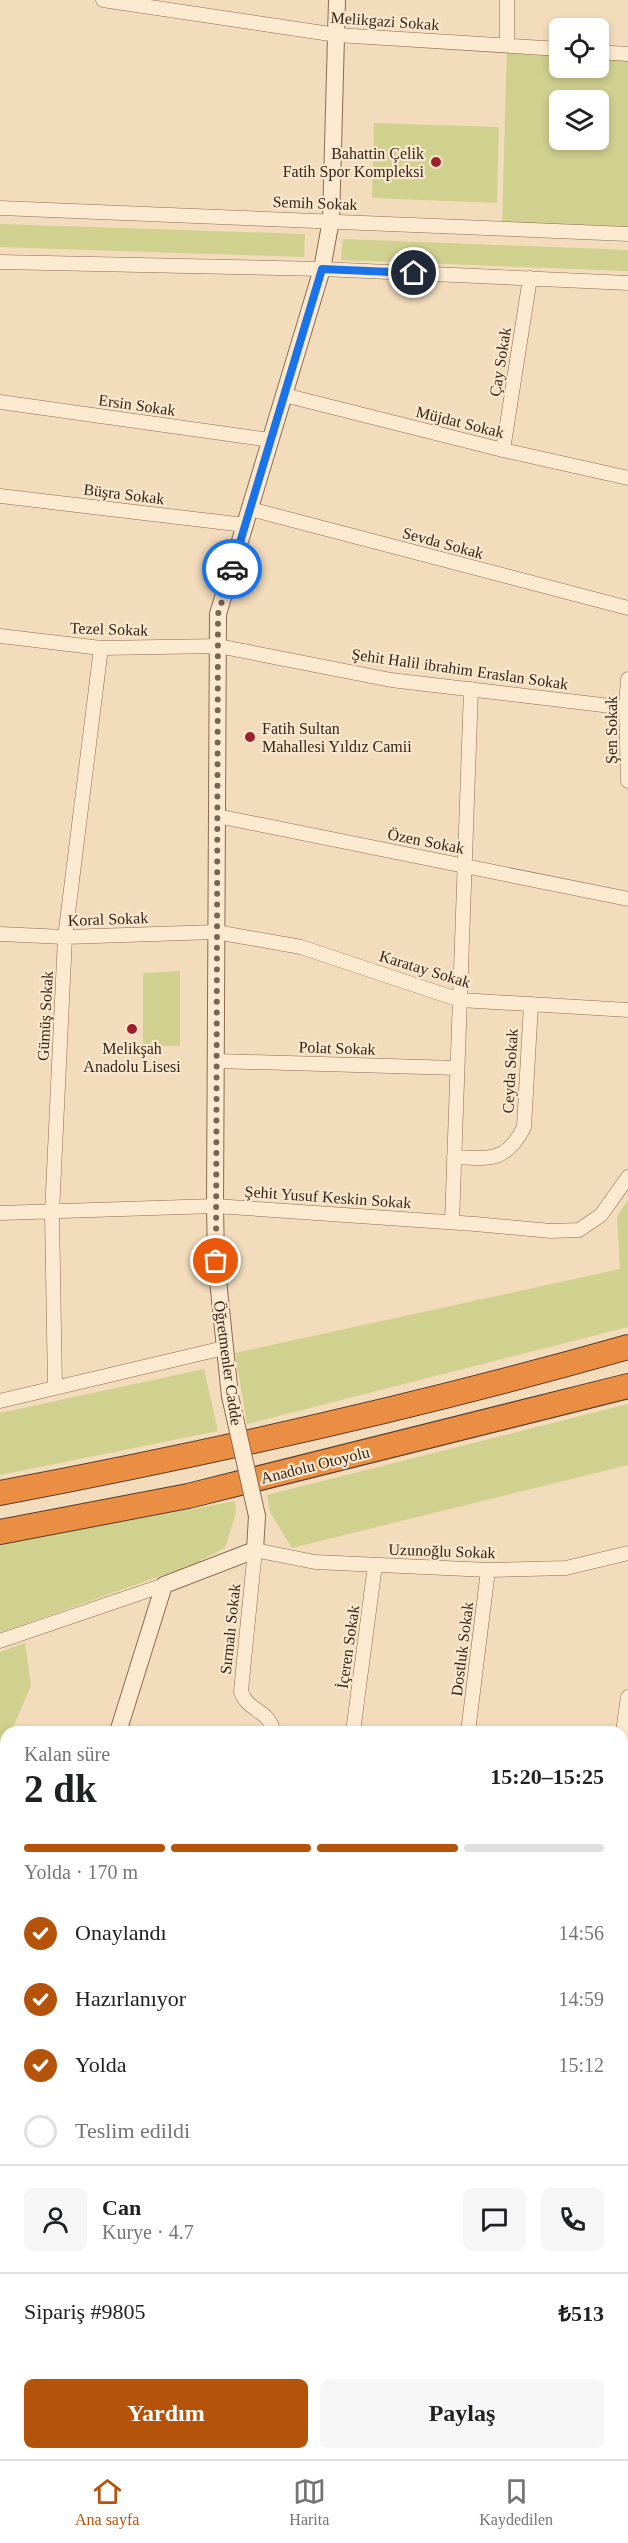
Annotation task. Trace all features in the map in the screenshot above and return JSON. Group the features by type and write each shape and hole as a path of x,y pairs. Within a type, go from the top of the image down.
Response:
{"highway":[{"path":"0,1493 167,1461 317,1427 628,1347"},
{"name":"Anadolu Otoyolu","path":"0,1532 188,1496 628,1386"}],"street":[{"name":"Melikgazi Sokak","path":"103,0 140,3 337,35 549,48"},
{"name":"Öğretmenler Cadde","path":"255,1550 257,1516 230,1396 216,1261 218,614 322,269 331,220 337,0"},
{"path":"507,0 507,45"},
{"path":"609,53 628,54"},
{"name":"Semih Sokak","path":"0,208 628,234"},
{"path":"0,262 322,269 628,283"},
{"name":"Çay Sokak","path":"503,450 530,278"},
{"name":"Müjdat Sokak","path":"284,395 503,450 628,478"},
{"name":"Ersin Sokak","path":"0,402 270,440"},
{"name":"Büşra Sokak","path":"0,496 247,517"},
{"name":"Sevda Sokak","path":"247,517 628,608"},
{"name":"Tezel Sokak","path":"0,636 101,648 218,646"},
{"name":"Şehit Halil ibrahim Eraslan Sokak","path":"218,646 391,680 627,707"},
{"name":"Gümüş Sokak","path":"55,1388 52,1213 65,938 101,648"},
{"name":"Şen Sokak","path":"628,679 628,780"},
{"path":"452,1222 471,689"},
{"name":"Özen Sokak","path":"217,816 628,899"},
{"name":"Koral Sokak","path":"0,934 65,938 216,932"},
{"name":"Karatay Sokak","path":"216,932 301,947 460,1000 628,1010"},
{"name":"Ceyda Sokak","path":"454,1156 482,1158 503,1154 516,1144 524,1127 531,1004"},
{"name":"Polat Sokak","path":"216,1061 457,1068"},
{"name":"Şehit Yusuf Keskin Sokak","path":"0,1213 215,1206 551,1231 579,1230 601,1215 628,1177"},
{"path":"0,1401 224,1347"},
{"path":"0,1641 164,1585 255,1550"},
{"name":"Uzunoğlu Sokak","path":"255,1550 315,1562 488,1570 566,1568 628,1553"},
{"name":"Sırmalı Sokak","path":"255,1550 241,1691 247,1702 267,1716 271,1726"},
{"name":"İçeren Sokak","path":"354,1726 375,1565"},
{"name":"Dostluk Sokak","path":"469,1726 488,1570"},
{"path":"120,1726 164,1585"},
{"path":"624,1726 628,1697"}],"green space":[{"path":"507,45 549,48 549,78 609,78 609,53 628,54 628,234 502,228"},
{"name":"Bahattin Çelik Fatih Spor Kompleksi","path":"374,123 499,127 497,203 372,198"},
{"path":"0,224 305,234 304,257 0,247"},
{"path":"343,239 628,250 628,271 341,260"},
{"path":"180,971 180,1046 143,1046 143,973"},
{"path":"628,1200 628,1327 247,1424 235,1353 620,1269 617,1216"},
{"path":"204,1369 218,1431 0,1475 0,1413"},
{"path":"628,1404 628,1465 292,1548 270,1512 267,1495"},
{"path":"235,1501 236,1513 225,1548 194,1564 0,1633 0,1544"},
{"path":"25,1643 31,1686 14,1726 0,1726 0,1652"}],"way so far":[{"path":"216,1261 218,614 232,569"}],"place":[{"name":"Bahattin Çelik Fatih Spor Kompleksi","path":"436,162"},
{"name":"Fatih Sultan Mahallesi Yıldız Camii","path":"250,737"},
{"name":"Melikşah Anadolu Lisesi","path":"132,1029"}],"route":[{"path":"232,569 322,269 414,273"}]}
